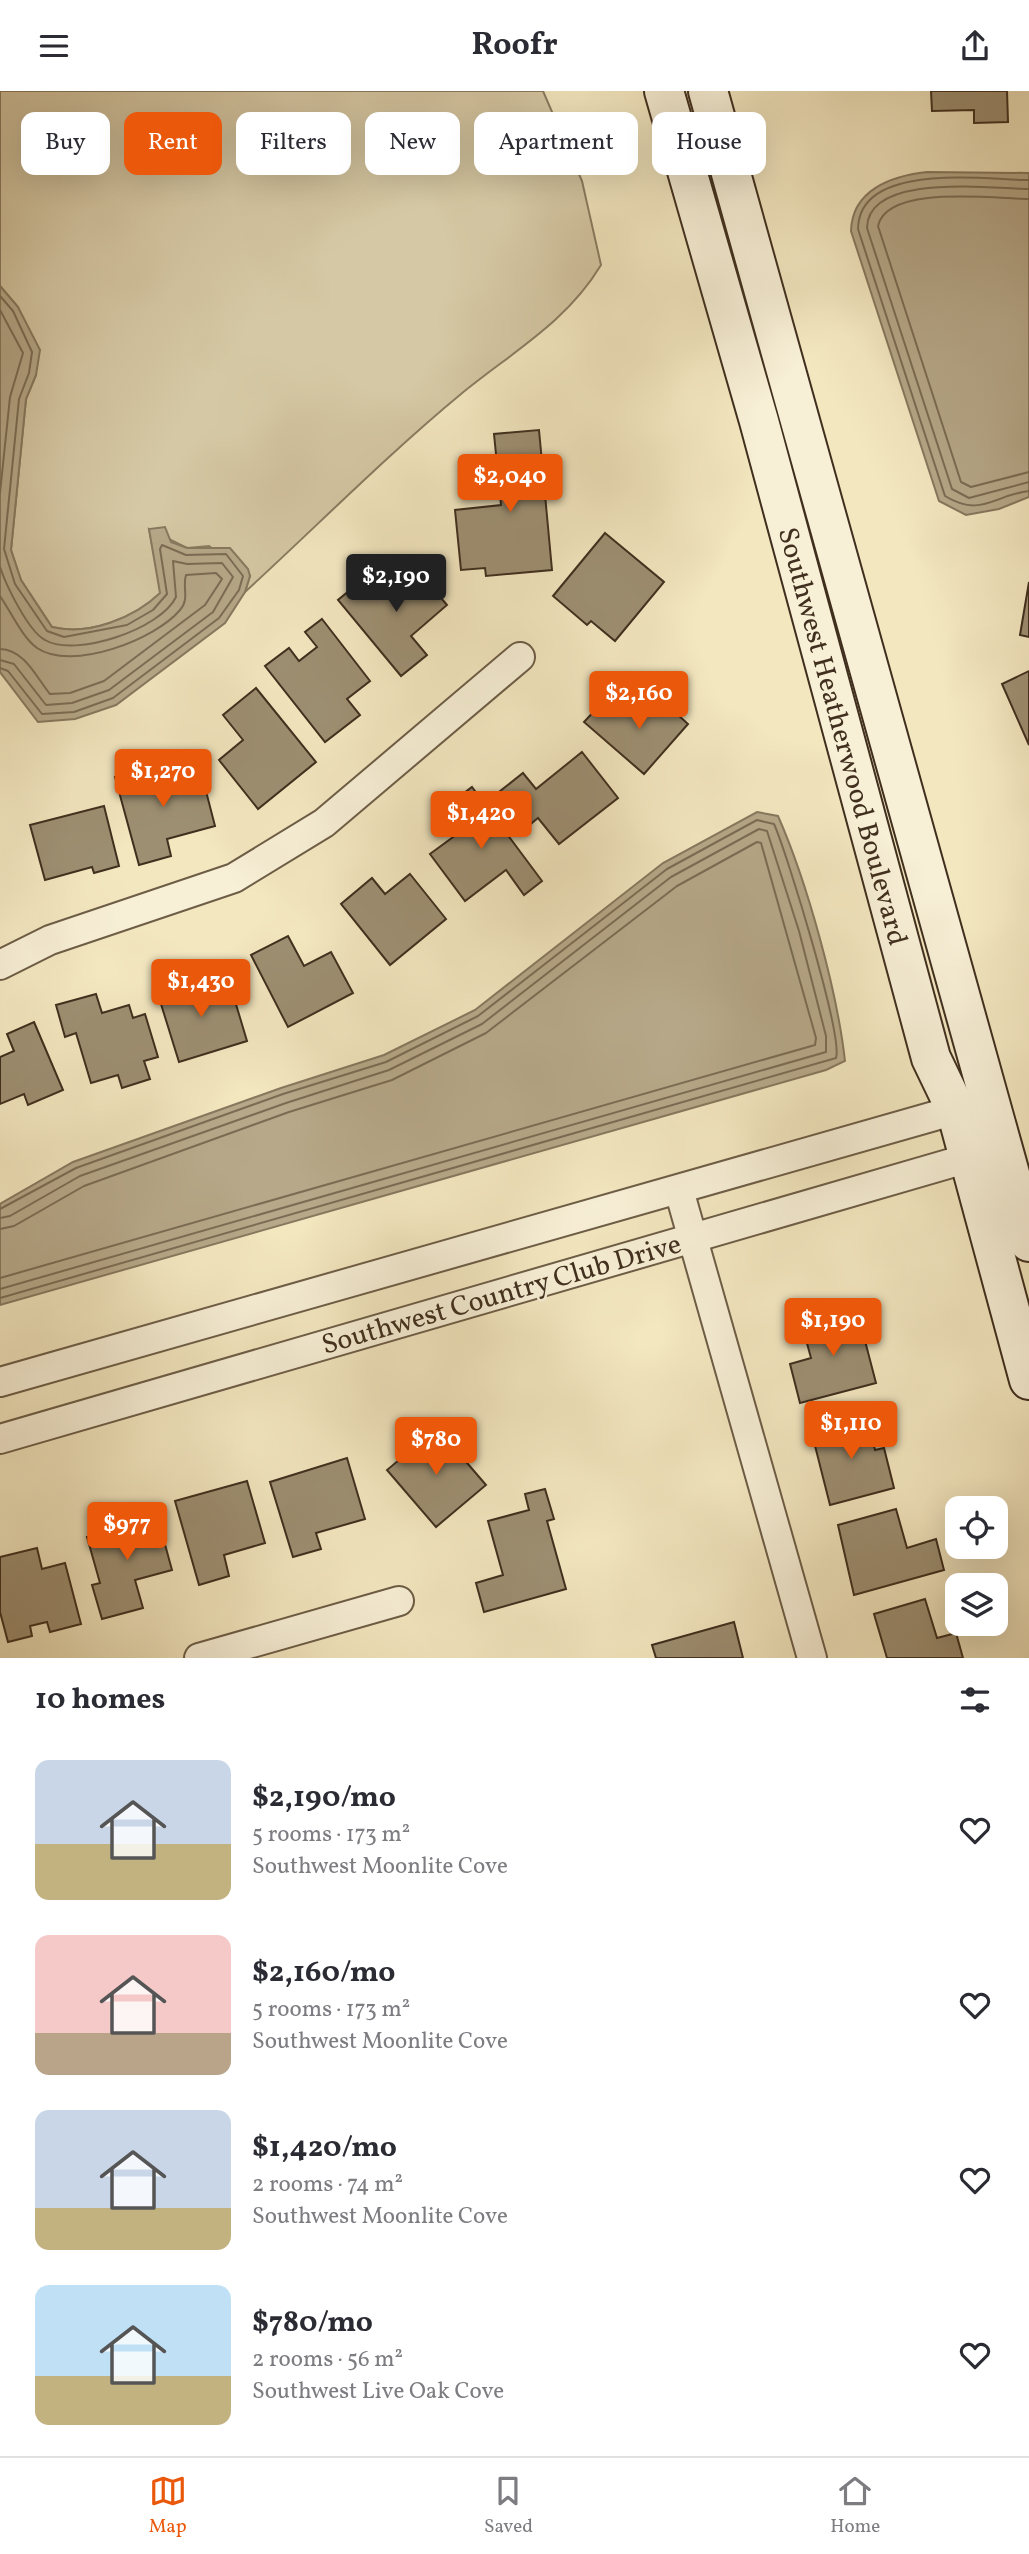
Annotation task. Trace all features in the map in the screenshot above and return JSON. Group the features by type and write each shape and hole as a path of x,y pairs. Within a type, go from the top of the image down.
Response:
{"street":[{"name":"Southwest Heatherwood Boulevard","path":"664,91 759,421 931,1058 973,1105"},
{"name":"Southwest Heatherwood Boulevard","path":"708,91 987,1153 1029,1380"},
{"path":"0,965 50,940 234,878 324,823 520,657"},
{"name":"Southwest Country Club Drive","path":"0,1382 418,1261 679,1191 973,1105"},
{"name":"Southwest Heatherwood Boulevard","path":"987,1153 1029,1242"},
{"name":"Southwest Country Club Drive","path":"0,1440 987,1153"},
{"path":"679,1191 812,1658"},
{"path":"199,1658 399,1601"}],"shaded area":[{"path":"0,91 543,91 552,112 474,112 474,175 579,175 601,265 572,304 555,320 433,418 245,592 250,576 209,546 187,548 149,529 161,593 124,617 96,627 81,629 52,627 21,580 11,550 26,399 36,375 18,307 0,286"}],"water":[{"path":"927,172 1029,173 1029,497 999,509 966,515 939,501 851,231 858,205 866,195 900,177"},
{"path":"0,286 18,307 40,350 36,375 26,399 11,550 21,580 52,627 81,629 110,623 137,610 160,593 149,529 165,527 171,542 187,548 230,548 248,569 250,576 245,592 225,623 116,705 75,719 38,722 0,672"},
{"path":"757,812 778,816 800,872 828,970 845,1061 826,1070 0,1305 0,1204 73,1162 281,1088 384,1055 475,1010 663,863"}],"building":[{"path":"931,91 1007,91 1008,122 974,123 974,110 932,111"},
{"path":"539,430 552,570 486,576 485,568 461,570 455,510 501,505 494,434"},
{"path":"605,533 664,582 615,641 591,621 587,625 553,596"},
{"path":"407,558 447,605 411,636 427,655 401,676 338,600 355,586 362,595"},
{"path":"1029,582 1029,637 1020,635"},
{"path":"322,619 370,681 347,699 360,715 325,742 265,666 289,648 299,661 317,647 305,632"},
{"path":"1029,671 1029,745 1002,684"},
{"path":"256,688 316,762 258,809 219,760 243,740 223,715"},
{"path":"655,694 688,724 644,774 584,722 601,704 613,715 622,705 635,716"},
{"path":"582,752 618,798 559,844 538,818 527,827 499,792 523,773 536,789"},
{"path":"163,764 167,777 200,768 215,826 167,839 171,856 139,865 115,777"},
{"path":"472,787 542,881 524,895 506,870 465,901 430,854 464,829 447,806"},
{"path":"104,806 119,866 94,873 92,867 45,880 30,825"},
{"path":"410,874 446,919 390,965 341,904 372,878 385,894"},
{"path":"288,936 304,966 331,952 353,993 288,1027 251,955"},
{"path":"183,979 188,993 229,981 247,1041 179,1062 156,988"},
{"path":"96,994 102,1013 129,1005 133,1018 145,1014 158,1057 144,1061 150,1079 122,1088 118,1075 91,1083 76,1033 65,1037 56,1005"},
{"path":"34,1022 63,1090 28,1105 24,1094 0,1104 0,1057 14,1051 7,1034"},
{"path":"857,1310 876,1383 800,1403 790,1364 811,1358 802,1325"},
{"path":"866,1415 875,1450 884,1448 894,1488 830,1505 811,1430"},
{"path":"437,1428 486,1485 436,1527 387,1470"},
{"path":"347,1458 365,1519 316,1533 321,1549 293,1557 270,1482"},
{"path":"247,1481 265,1543 224,1555 229,1576 199,1585 175,1501"},
{"path":"545,1489 554,1519 547,1521 566,1589 484,1612 476,1583 503,1575 488,1521 529,1510 525,1494"},
{"path":"155,1508 172,1570 135,1580 143,1608 102,1619 92,1585 100,1583 87,1537 131,1524 129,1515"},
{"path":"896,1509 907,1548 936,1539 944,1570 854,1595 838,1525"},
{"path":"37,1548 42,1569 65,1563 81,1624 50,1632 47,1622 30,1626 32,1636 8,1642 0,1612 0,1557"},
{"path":"925,1599 937,1638 957,1636 963,1658 887,1658 874,1614"},
{"path":"734,1622 743,1658 656,1658 652,1645"}]}
